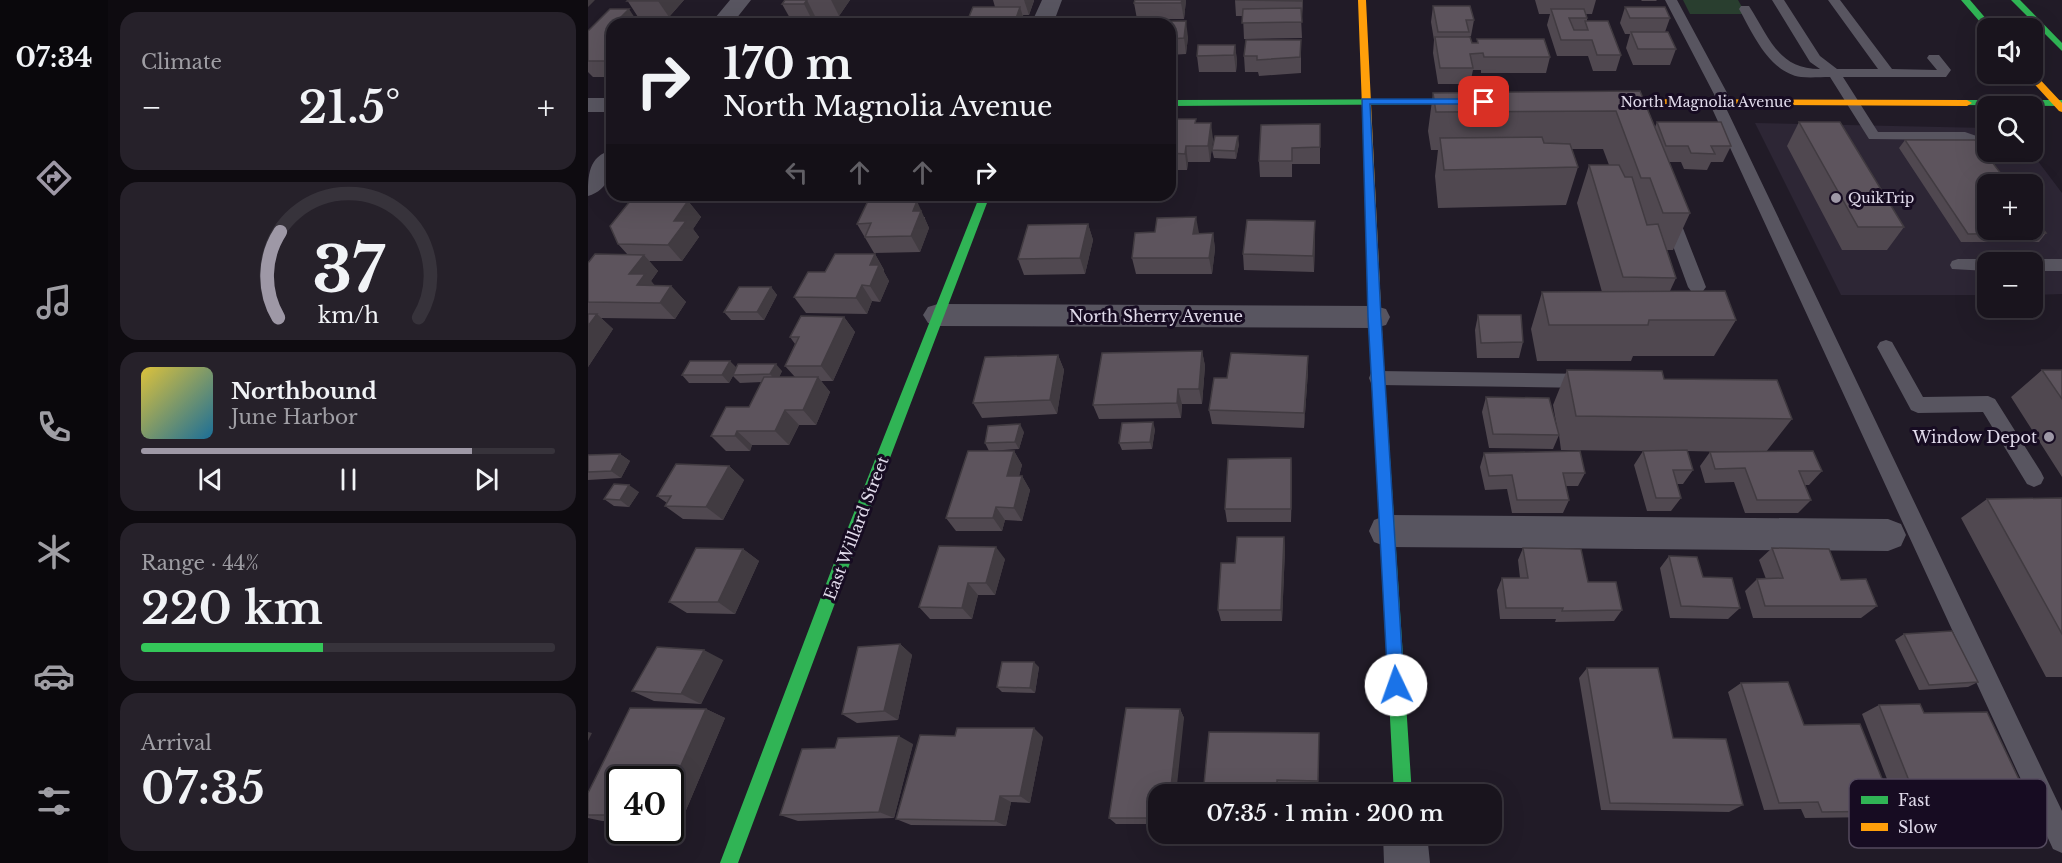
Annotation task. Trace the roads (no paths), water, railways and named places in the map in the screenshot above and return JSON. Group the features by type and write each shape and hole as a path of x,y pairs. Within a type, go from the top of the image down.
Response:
{"street":[{"path":"726,18 741,0"},
{"path":"1044,18 1052,0"},
{"path":"1362,0 1374,317 1401,784"},
{"path":"1965,0 1981,18"},
{"path":"2015,0 2062,48"},
{"path":"2040,84 2060,105"},
{"path":"1176,103 1496,102"},
{"name":"North Magnolia Avenue","path":"1590,102 1628,107 1720,102 2060,105"},
{"path":"588,105 606,105"},
{"path":"588,188 606,166"},
{"name":"East Willard Street","path":"729,863 983,201"},
{"name":"North Sherry Avenue","path":"938,315 1374,317"},
{"path":"1387,531 1888,535"},
{"path":"1406,844 1407,863"}],"lane":[{"path":"1671,0 2034,779"},
{"path":"1778,0 1815,59 1834,73 1874,136 1965,136 1977,141"},
{"path":"1834,0 1888,73"},
{"path":"1741,4 1779,62 1789,70 1802,73 1941,74 1944,70 1934,58"},
{"path":"1664,200 1697,286"},
{"path":"1958,265 1977,265"},
{"path":"2043,265 2062,265"},
{"path":"1886,347 1918,405 1988,404 2034,478"},
{"path":"1378,378 1603,381"},
{"path":"2047,808 2062,840"}],"place":[{"name":"QuikTrip","path":"1836,198"},
{"name":"Window Depot","path":"2049,437"}]}
